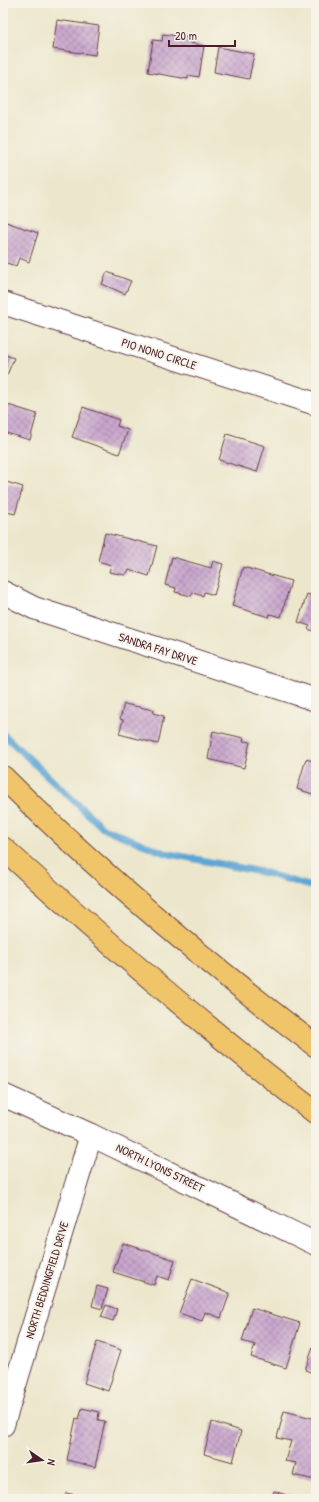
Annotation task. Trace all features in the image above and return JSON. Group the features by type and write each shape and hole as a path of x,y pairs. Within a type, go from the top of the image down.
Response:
{"highway":[{"path":"3,777 116,883 271,1012 316,1046"},
{"path":"3,848 108,943 260,1070 316,1113"}],"street":[{"name":"PIO NONO CIRCLE","path":"3,302 316,404"},
{"name":"SANDRA FAY DRIVE","path":"3,592 34,608 316,700"},
{"name":"NORTH LYONS STREET","path":"3,1095 91,1135 316,1244"},
{"name":"NORTH BEDDINGFIELD DRIVE","path":"3,1425 91,1135"}],"building":[{"path":"57,20 99,26 95,55 53,49"},
{"path":"163,34 191,38 190,43 204,46 199,77 188,75 188,79 148,72 153,40 162,41"},
{"path":"218,47 254,54 249,79 214,72"},
{"path":"3,221 38,233 29,262 19,258 16,266 3,262"},
{"path":"107,272 131,281 125,294 102,284"},
{"path":"3,354 14,358 7,375 3,374"},
{"path":"8,405 37,414 30,440 3,432 3,421"},
{"path":"83,407 119,420 117,426 128,430 119,454 72,437"},
{"path":"227,434 265,446 257,472 219,460"},
{"path":"3,481 23,487 15,514 3,511"},
{"path":"105,533 157,546 149,576 129,570 125,575 109,572 111,565 98,561"},
{"path":"172,557 211,568 213,561 223,564 214,595 204,592 203,596 193,593 191,596 175,592 176,588 165,585"},
{"path":"243,567 291,581 281,617 270,614 269,617 232,606"},
{"path":"307,594 316,597 316,632 308,629 310,626 298,622"},
{"path":"124,704 154,710 153,713 164,716 158,744 119,734 123,720 120,719"},
{"path":"213,731 244,738 243,741 250,742 244,768 208,759"},
{"path":"306,759 316,762 316,795 297,789"},
{"path":"123,1243 175,1260 169,1280 157,1276 154,1285 113,1272"},
{"path":"192,1279 230,1293 221,1318 205,1312 202,1321 179,1313"},
{"path":"97,1286 108,1289 102,1309 92,1306"},
{"path":"106,1305 117,1309 113,1321 101,1317"},
{"path":"252,1308 300,1323 286,1368 251,1357 255,1345 242,1341"},
{"path":"316,1339 316,1374 305,1370"},
{"path":"97,1342 121,1350 108,1391 84,1383"},
{"path":"82,1408 99,1412 98,1420 105,1421 95,1467 67,1460 76,1418 79,1419"},
{"path":"284,1411 316,1419 315,1480 293,1475 296,1463 285,1461 291,1441 277,1438"},
{"path":"212,1422 241,1431 233,1462 204,1454"},
{"path":"274,1491 298,1499 271,1499"},
{"path":"66,1493 89,1498 89,1499 65,1499"}],"waterway":[{"path":"3,734 103,828 165,853 266,873 316,888"}]}
